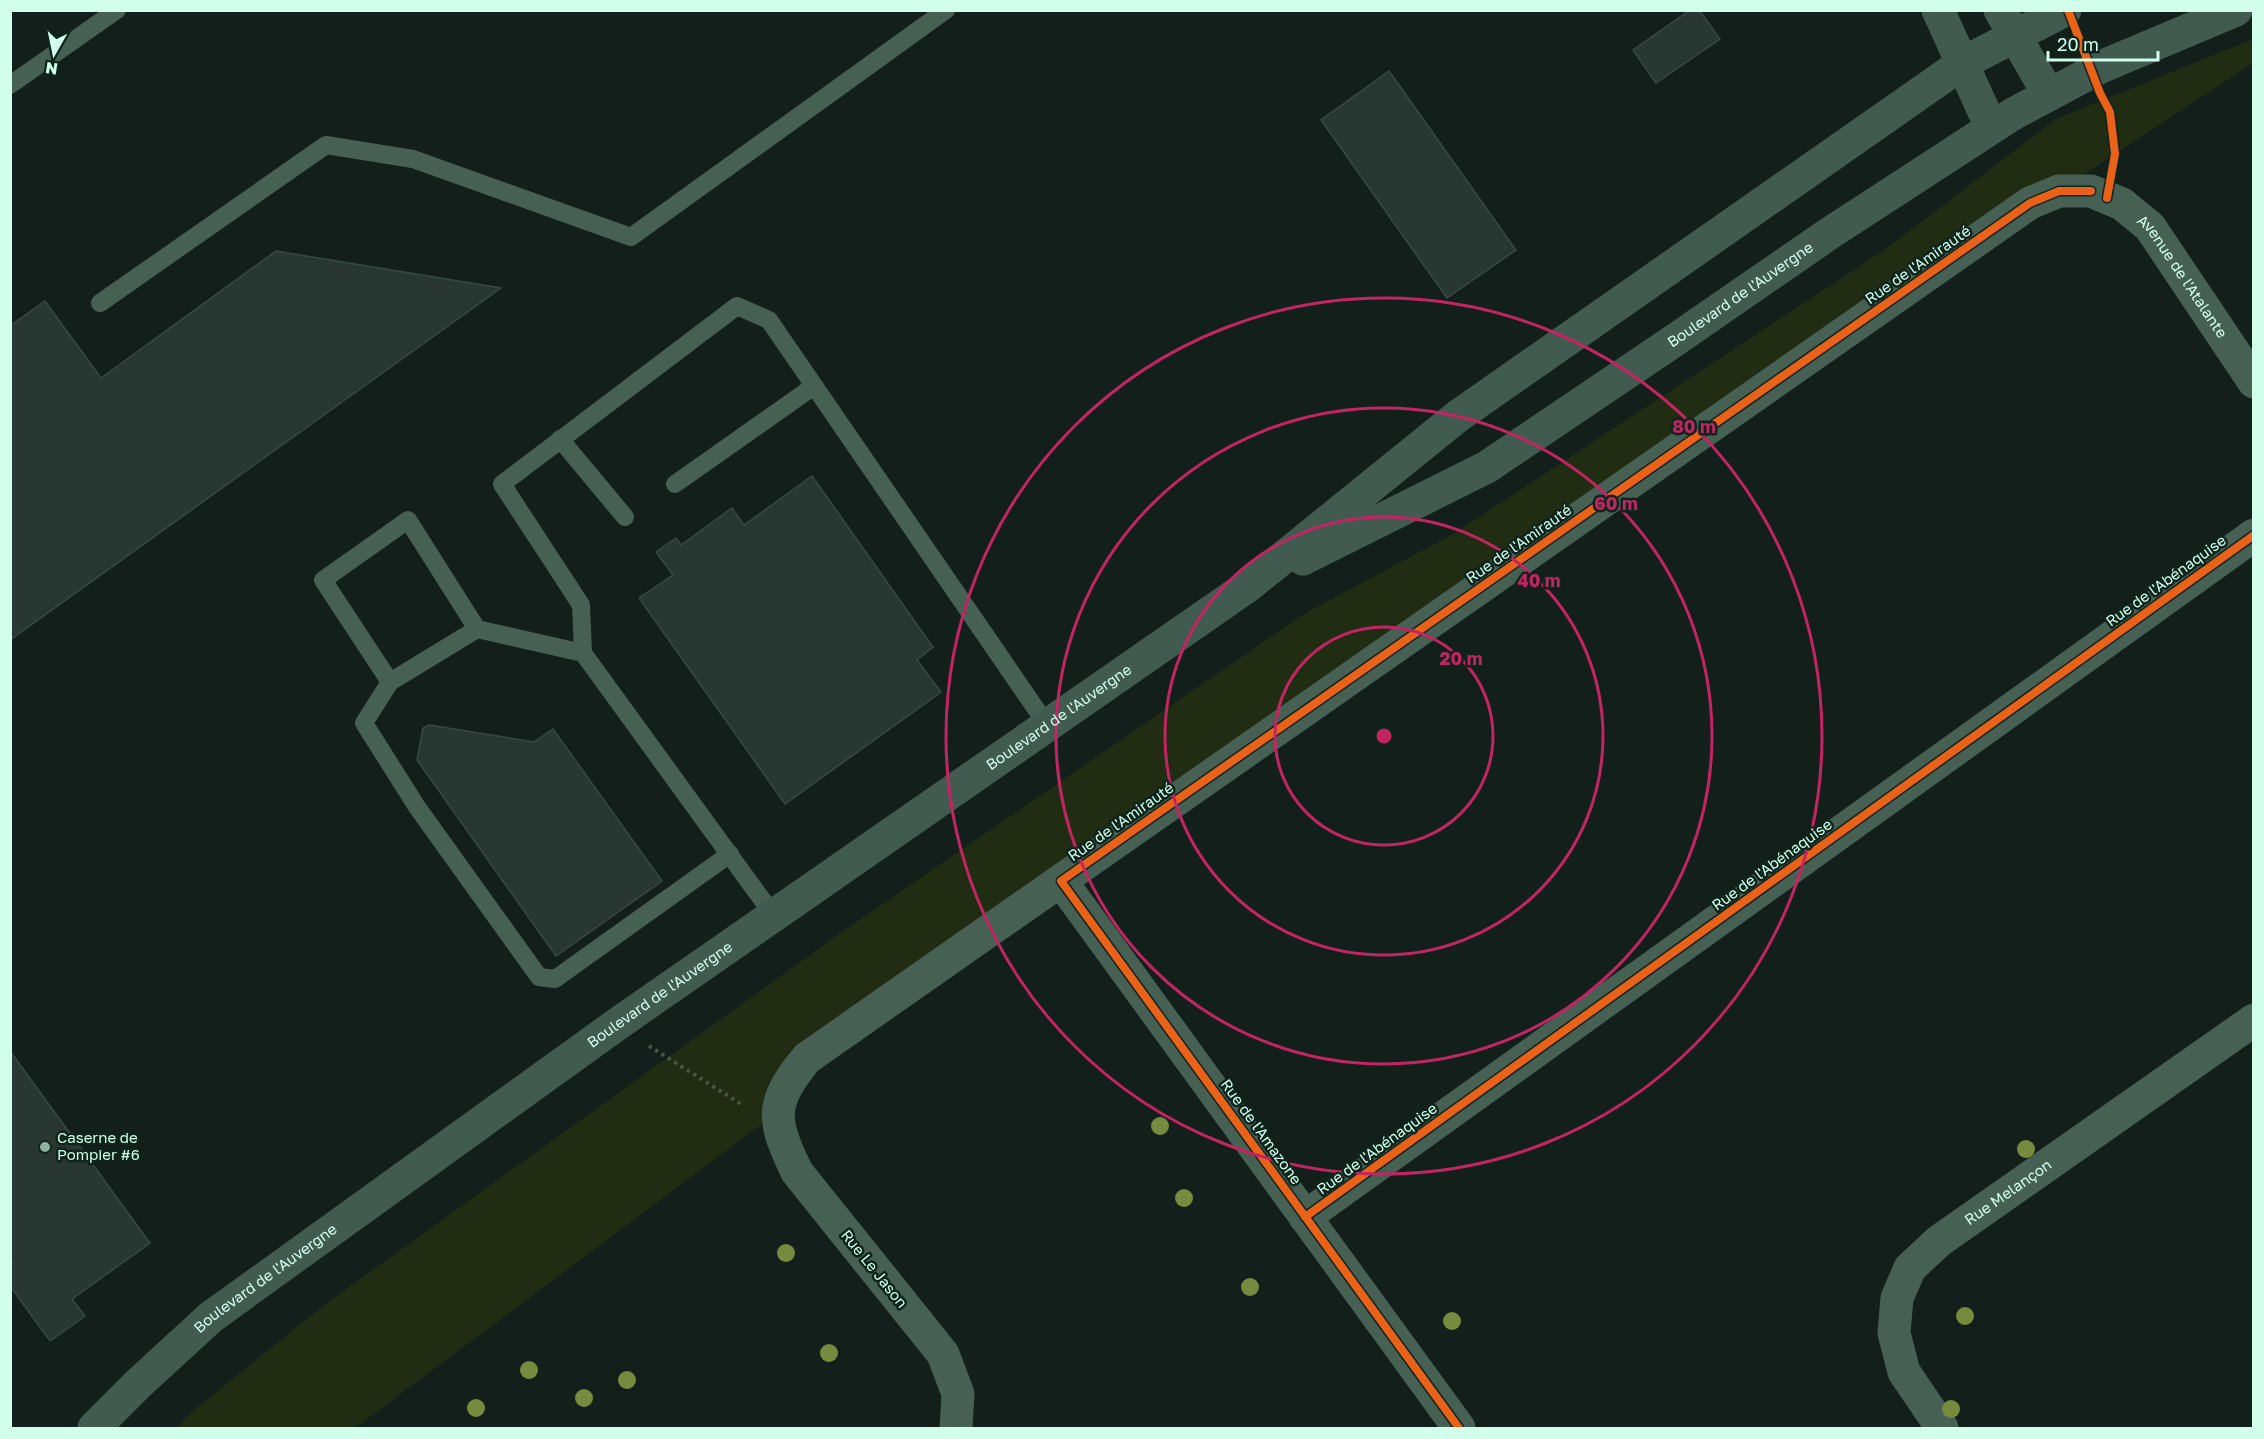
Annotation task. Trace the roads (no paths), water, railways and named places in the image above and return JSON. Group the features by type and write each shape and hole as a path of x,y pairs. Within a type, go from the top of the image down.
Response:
{"main road":[{"path":"1938,10 1991,127"},
{"name":"Boulevard de l'Auvergne","path":"94,1428 211,1317 616,1026 1248,586 1458,416 1963,63 2008,23 2066,10"},
{"name":"Boulevard de l'Auvergne","path":"1248,586 1487,466 1991,127 2103,66 2236,10"},
{"path":"2008,23 2049,94"}],"street":[{"name":"Rue de l'Amirauté","path":"778,1120 787,1082 807,1058 2030,202 2059,191 2091,191"},
{"name":"Avenue de l'Atalante","path":"2091,191 2122,204 2150,227 2253,382"},
{"name":"Rue de l'Abénaquise","path":"1305,1217 2253,535"},
{"name":"Rue de l'Amazone","path":"1061,881 1459,1428"},
{"name":"Rue Melançon","path":"1942,1428 1904,1372 1894,1333 1897,1298 1910,1268 1939,1240 2253,1020"},
{"name":"Rue Le Jason","path":"778,1120 783,1143 797,1172 943,1354 958,1394 956,1428"}],"lane":[{"path":"10,85 117,10"},
{"path":"100,303 326,145 413,159 631,237 946,10"},
{"path":"774,916 583,653 581,605 502,484 737,306 770,320 1047,725"},
{"path":"675,484 814,386"},
{"path":"560,439 625,517"},
{"path":"390,682 323,580 408,520 477,630"},
{"path":"583,653 477,630 390,682 364,723 417,807 538,977 555,979 730,854"}],"place":[{"name":"Caserne de Pompier #6","path":"45,1147"}]}
